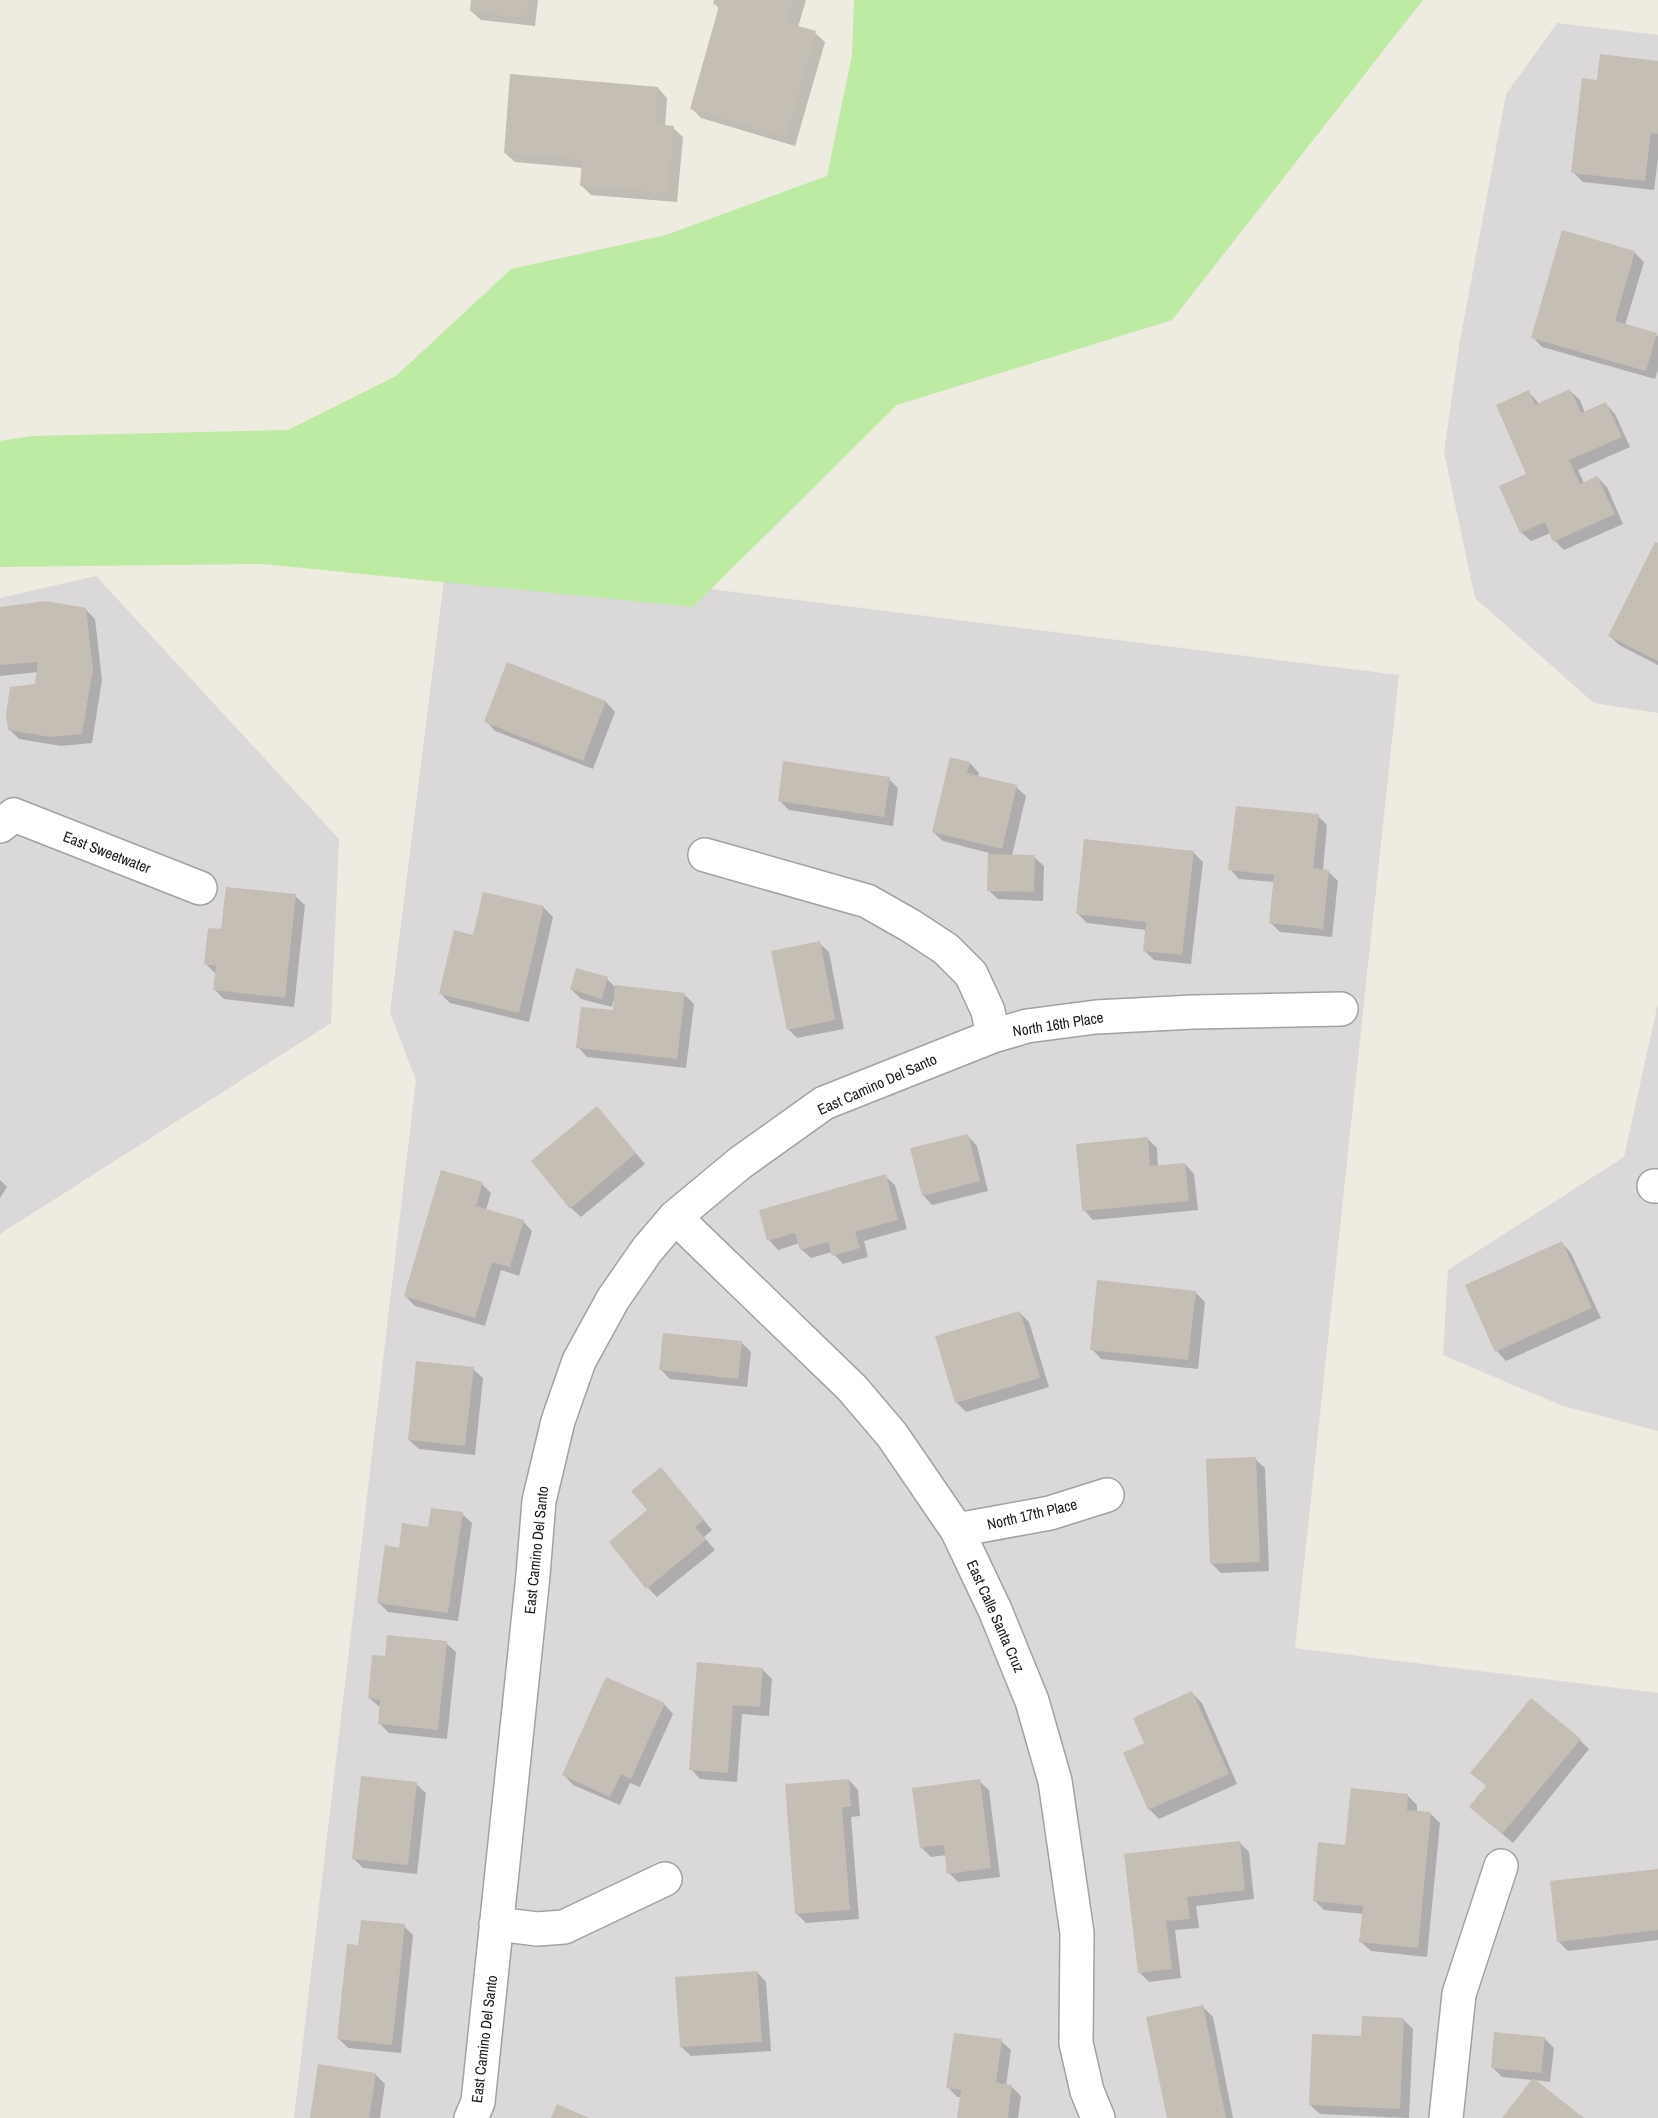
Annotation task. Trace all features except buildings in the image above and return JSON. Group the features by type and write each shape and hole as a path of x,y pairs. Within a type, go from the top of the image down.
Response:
{"street":[{"name":"East Sweetwater","path":"7,821 200,888"},
{"name":"North 16th Place","path":"705,855 867,901 911,926 946,949 971,974 988,1011 993,1036 1028,1026 1096,1017 1193,1012 1341,1009"},
{"name":"East Camino Del Santo","path":"471,2118 478,2102 539,1501 558,1421 579,1361 613,1299 647,1250 675,1216 740,1163 824,1103 993,1036"},
{"name":"East Calle Santa Cruz","path":"675,1216 852,1388 892,1435 957,1530 995,1610 1032,1701 1056,1781 1077,1933 1076,2043 1087,2091 1098,2118"},
{"name":"North 17th Place","path":"957,1530 1050,1513 1107,1495"},
{"path":"1446,2118 1459,1994 1501,1866"},
{"path":"496,1924 537,1929 564,1927 665,1880"}],"shaded area":[{"path":"1557,23 1658,35 1658,713 1594,703 1475,598 1444,452 1460,341 1506,94"},
{"path":"447,556 1399,675 1295,1648 1658,1693 1658,2118 294,2118 416,1080 390,1013"},
{"path":"96,576 339,839 331,1023 0,1234 0,598"},
{"path":"1658,1003 1658,1431 1560,1405 1443,1355 1448,1270 1624,1157"}],"green space":[{"path":"854,0 1423,0 1172,320 897,405 693,607 263,564 0,567 0,441 31,436 288,430 396,376 511,269 666,235 827,176 852,55"}]}
